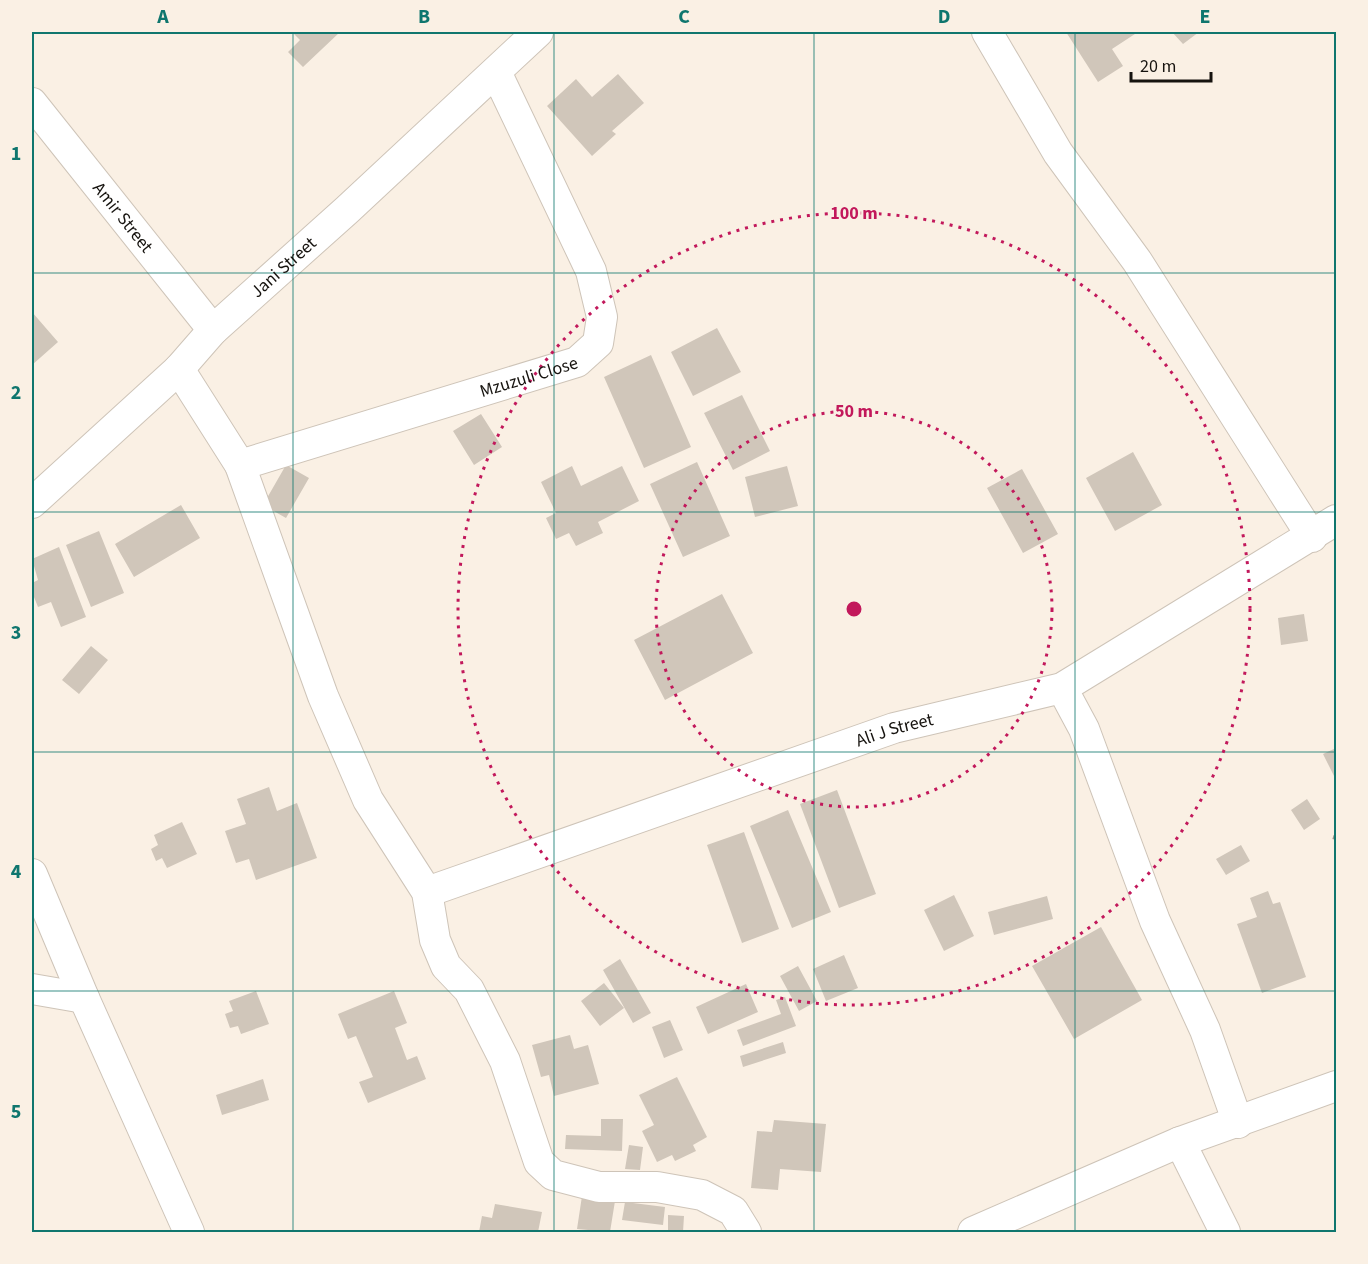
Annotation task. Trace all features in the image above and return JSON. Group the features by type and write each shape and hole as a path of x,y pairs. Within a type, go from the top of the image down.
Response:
{"street":[{"name":"Jani Street","path":"32,503 179,369 213,330 538,32"},
{"path":"987,32 1058,153 1137,261 1324,528"},
{"name":"Mzuzuli Close","path":"240,465 577,362 598,343 602,316 591,272 496,72"},
{"name":"Amir Street","path":"32,103 213,330"},
{"path":"179,369 240,465 323,696 368,800 427,892 435,940 446,966 469,990 505,1061 538,1162 553,1175 599,1187 657,1187 702,1195 733,1211 746,1233"},
{"name":"Ali J Street","path":"427,892 894,728 1062,688 1324,528"},
{"path":"1062,688 1084,729 1155,921 1205,1030 1238,1123"},
{"path":"32,874 84,998 189,1233"},
{"path":"32,989 84,998"},
{"path":"973,1233 1180,1142 1336,1086"},
{"path":"1180,1142 1225,1233"}],"building":[{"path":"292,32 340,32 303,67 288,52 300,40"},
{"path":"1066,32 1138,32 1112,49 1123,66 1098,82"},
{"path":"1172,32 1199,32 1183,44"},
{"path":"618,74 644,103 612,131 616,134 592,156 547,106 576,79 592,97"},
{"path":"32,312 58,342 32,365"},
{"path":"717,328 741,372 693,396 671,352"},
{"path":"651,355 691,447 644,468 604,377"},
{"path":"742,395 770,451 733,470 704,413"},
{"path":"481,414 502,447 474,465 453,431"},
{"path":"1133,452 1162,505 1115,531 1086,478"},
{"path":"697,462 730,536 683,557 650,484"},
{"path":"286,465 309,478 286,518 263,505"},
{"path":"572,466 581,486 622,466 639,501 598,522 603,533 576,546 569,533 556,539 546,518 556,513 541,482"},
{"path":"787,466 798,506 755,517 745,477"},
{"path":"1022,469 1058,534 1023,553 987,488"},
{"path":"181,505 200,538 134,577 115,544"},
{"path":"99,531 124,593 91,607 66,545"},
{"path":"59,547 86,617 61,627 51,602 38,607 32,592 32,583 38,580 32,559"},
{"path":"722,594 753,653 665,700 634,640"},
{"path":"1304,614 1308,641 1281,645 1278,618"},
{"path":"91,646 108,660 79,694 62,680"},
{"path":"1336,748 1336,780 1323,754"},
{"path":"269,787 277,811 297,803 317,858 256,880 249,859 236,863 225,831 246,824 237,799"},
{"path":"837,790 876,894 839,908 800,804"},
{"path":"1307,799 1320,819 1304,830 1291,810"},
{"path":"788,810 831,912 792,928 750,826"},
{"path":"182,822 197,854 167,868 162,858 156,861 151,849 158,845 154,835"},
{"path":"744,832 779,929 742,943 707,845"},
{"path":"1241,845 1250,861 1226,875 1216,859"},
{"path":"1268,891 1273,904 1280,902 1306,977 1262,993 1237,924 1257,917 1250,898"},
{"path":"954,895 974,936 944,951 924,910"},
{"path":"1047,896 1053,919 994,935 988,912"},
{"path":"1101,927 1142,1000 1074,1039 1032,966"},
{"path":"844,955 858,988 826,1001 813,969"},
{"path":"620,959 651,1013 633,1023 603,970"},
{"path":"798,966 817,1001 799,1011 780,976"},
{"path":"604,983 624,1008 600,1026 581,1001"},
{"path":"746,984 758,1012 708,1034 696,1007"},
{"path":"256,991 269,1024 241,1034 238,1026 230,1028 225,1014 233,1011 229,1001"},
{"path":"394,991 407,1023 395,1028 407,1060 417,1056 426,1079 368,1103 359,1082 373,1077 356,1036 348,1039 338,1014"},
{"path":"785,997 796,1026 743,1046 737,1030 781,1014 776,1000"},
{"path":"670,1020 683,1050 664,1058 652,1027"},
{"path":"570,1035 574,1049 588,1045 599,1084 554,1096 549,1075 541,1077 532,1045"},
{"path":"783,1042 786,1053 743,1067 740,1056"},
{"path":"677,1077 707,1137 693,1145 696,1151 675,1161 672,1155 657,1162 642,1131 654,1125 639,1095"},
{"path":"263,1079 269,1100 222,1115 216,1095"},
{"path":"601,1119 623,1119 622,1151 565,1149 566,1135 601,1136"},
{"path":"774,1120 826,1124 821,1172 780,1169 778,1190 751,1188 757,1131 772,1132"},
{"path":"629,1145 643,1147 640,1170 625,1169"},
{"path":"582,1196 615,1201 610,1232 577,1229"},
{"path":"625,1202 665,1207 663,1225 622,1220"},
{"path":"495,1204 542,1212 538,1232 479,1232 482,1216 492,1218"},
{"path":"668,1215 684,1216 683,1232 668,1232"}]}
